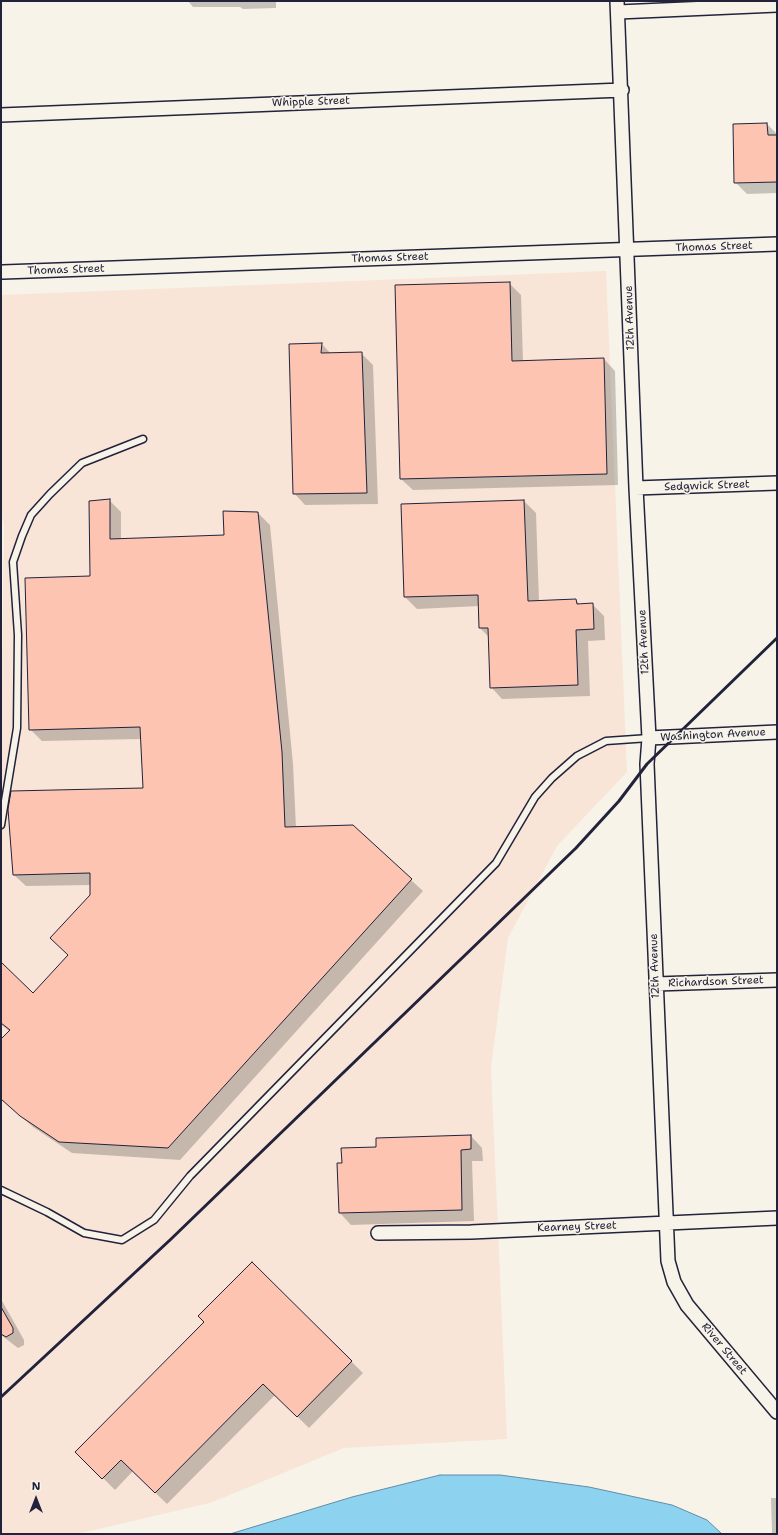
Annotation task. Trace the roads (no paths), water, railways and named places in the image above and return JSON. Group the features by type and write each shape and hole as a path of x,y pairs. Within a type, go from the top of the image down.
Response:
{"street":[{"path":"618,6 777,5"},
{"name":"12th Avenue","path":"618,6 666,1223 668,1261 674,1282"},
{"name":"Whipple Street","path":"1,115 622,90"},
{"name":"Thomas Street","path":"3,272 777,244"},
{"name":"Sedgwick Street","path":"636,488 777,483"},
{"name":"Washington Avenue","path":"648,738 777,732"},
{"name":"Richardson Street","path":"656,984 777,980"},
{"name":"Kearney Street","path":"378,1233 471,1232 777,1218"},
{"name":"River Street","path":"674,1282 687,1305 777,1412"}],"lane":[{"path":"1,825 17,728 18,635 13,562 22,536 31,515 82,463 143,439"},
{"path":"1,1190 46,1212 84,1234 122,1240 154,1220 190,1176 496,863 535,797 568,762 606,741 648,738"},
{"path":"777,980 777,986"}],"water":[{"path":"440,1475 500,1475 589,1487 672,1505 707,1520 722,1534 230,1534 352,1497"}],"railway":[{"path":"1,1397 170,1240 576,848 619,801 647,764 777,638"}]}
